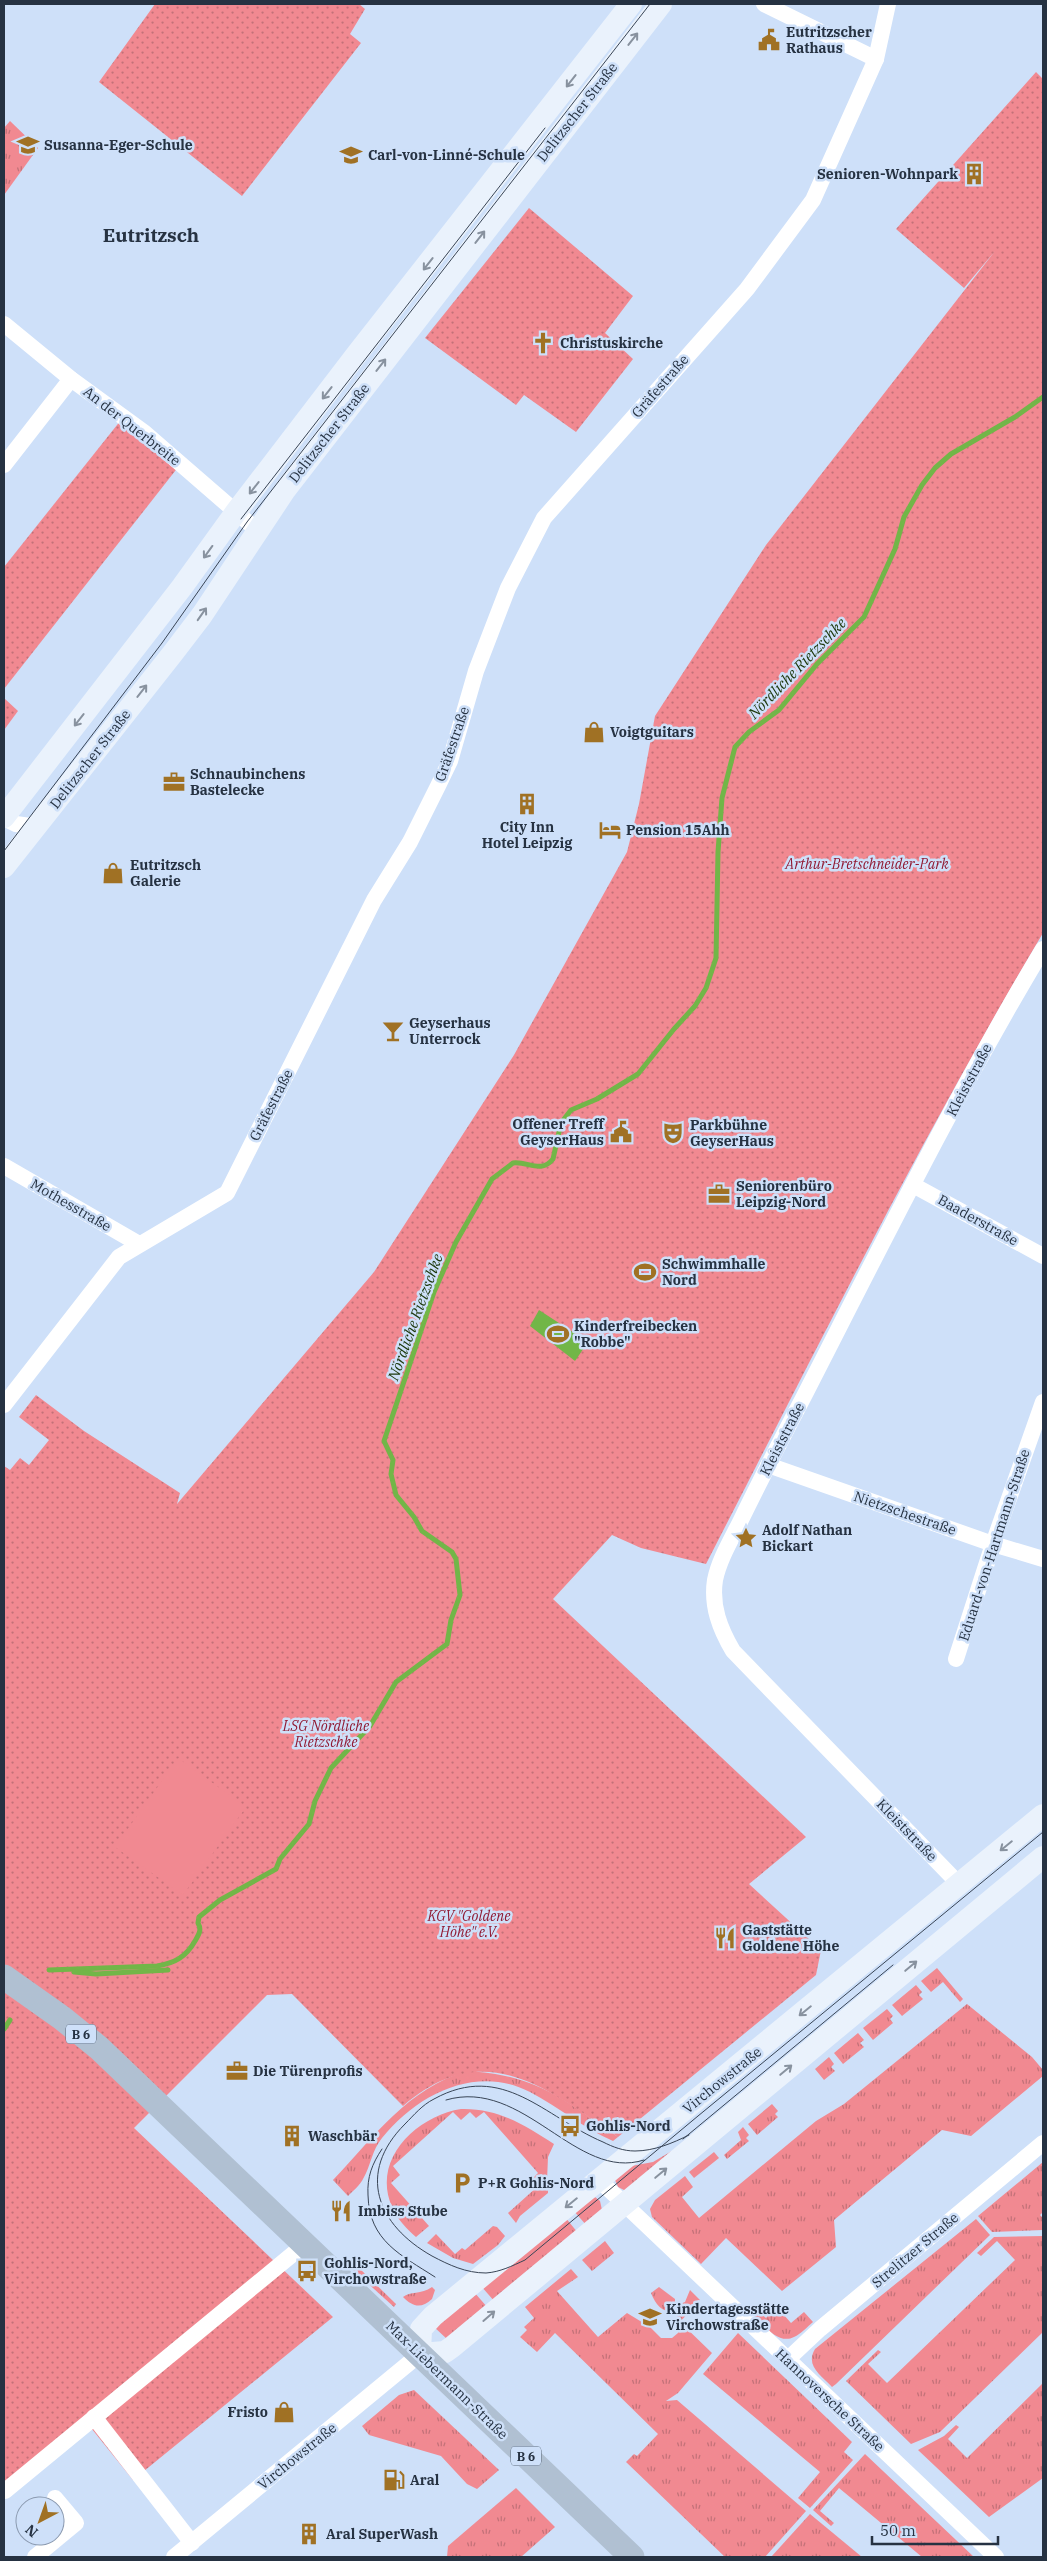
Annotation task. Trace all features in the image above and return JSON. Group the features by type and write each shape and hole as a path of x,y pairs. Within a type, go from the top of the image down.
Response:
{"main road":[{"name":"Delitzscher Straße","path":"4,817 177,594 236,512 631,4"},
{"name":"Delitzscher Straße","path":"4,867 196,622 285,490 661,4"},
{"name":"Virchowstraße","path":"420,2354 421,2329 426,2323 1043,1816"},
{"path":"420,2354 445,2352 452,2347 1043,1857"},
{"name":"Max-Liebermann-Straße","path":"4,1977 62,2018 98,2048 632,2557"}],"street":[{"name":"Gräfestraße","path":"4,1405 119,1257 226,1193 374,900 410,842 450,761 476,671 508,588 544,518 747,289 813,200 876,59 888,4"},
{"path":"773,6 876,59"},
{"name":"An der Querbreite","path":"4,324 71,379 145,433 258,531"},
{"path":"4,465 71,379"},
{"path":"4,817 16,824 37,826"},
{"name":"Kleiststraße","path":"959,1884 734,1651 720,1629 715,1605 715,1580 724,1556 768,1465 913,1185 986,1047 1043,949"},
{"name":"Mothesstraße","path":"4,1166 139,1244"},
{"name":"Baaderstraße","path":"913,1185 1043,1256"},
{"name":"Eduard-von-Hartmann-Straße","path":"956,1660 993,1544 1043,1402"},
{"name":"Nietzschestraße","path":"768,1465 993,1544 1043,1559"},
{"name":"Strelitzer Straße","path":"788,2359 827,2323 1043,2143"},
{"name":"Hannoversche Straße","path":"600,2180 623,2204 996,2557"},
{"path":"5,2490 305,2244"},
{"name":"Virchowstraße","path":"174,2557 420,2354"},
{"path":"94,2418 192,2543"},
{"path":"65,2510 76,2523 65,2532"},
{"path":"35,2557 48,2546"}],"green space":[{"path":"155,4 359,4 365,9 350,34 361,43 242,196 99,82"},
{"name":"LSG Nördliche Rietzschke","path":"1036,72 1043,79 1043,933 911,1167 706,1564 641,1548 612,1535 553,1599 806,1837 749,1884 821,1950 816,1975 618,2137 565,2101 539,2087 514,2076 487,2072 460,2074 432,2085 403,2106 292,1994 267,1995 134,2128 333,2317 133,2480 83,2418 4,2484 4,1466 10,1470 20,1458 29,1465 49,1440 19,1417 36,1395 84,1431 180,1493 177,1504 374,1272 514,1055 627,852 639,804 655,716 766,545 995,251 964,288 896,229"},
{"path":"10,121 38,148 4,195 4,128"},
{"path":"529,208 633,296 605,333 633,359 576,432 524,395 516,405 425,338"},
{"path":"121,420 179,466 4,689 4,567"},
{"path":"4,698 18,711 4,730"},
{"path":"178,1758 246,1807 183,1895 115,1847"},
{"path":"937,1968 963,1999 960,2002 943,1982 931,1992 921,1981"},
{"path":"916,1985 922,1992 919,1995 923,1999 902,2016 892,2005"},
{"path":"967,2004 1032,2057 1043,2070 1043,2076 971,2136 942,2130 834,2220 836,2247 782,2291 726,2238 701,2264 652,2217 650,2209 655,2200 685,2176 693,2187 682,2197 699,2218 816,2121 844,2104"},
{"path":"887,2009 893,2016 890,2019 893,2023 873,2040 863,2028"},
{"path":"858,2033 864,2040 860,2043 864,2047 843,2064 834,2053"},
{"path":"829,2057 834,2064 831,2067 835,2071 824,2080 815,2069"},
{"path":"467,2071 491,2073 512,2078 548,2091 565,2100 618,2137 613,2141 602,2136 541,2098 510,2084 489,2081 469,2083 449,2088 430,2097 412,2108 396,2122 379,2143 363,2179 348,2196 333,2180 378,2131 409,2102 427,2089"},
{"path":"772,2104 778,2111 775,2114 778,2117 757,2135 748,2124"},
{"path":"461,2109 487,2111 510,2119 522,2124 554,2144 548,2157 547,2181 533,2183 530,2181 538,2173 484,2112 476,2118 470,2112 461,2120 453,2112 393,2166 400,2175 391,2183 429,2226 416,2237 399,2220 392,2207 387,2189 388,2172 393,2157 414,2130 445,2113"},
{"path":"743,2127 749,2135 746,2138 749,2141 727,2159 724,2155 741,2140 738,2132"},
{"path":"677,2148 626,2191 618,2187 615,2180 626,2167 653,2162"},
{"path":"714,2152 719,2158 694,2178 689,2172"},
{"path":"1043,2162 1043,2212 1040,2215 1043,2218 1043,2230 992,2232 978,2216"},
{"path":"537,2187 548,2187 548,2193 520,2216 516,2223 508,2213"},
{"path":"595,2197 600,2201 602,2210 587,2226 573,2210"},
{"path":"565,2217 578,2233 495,2302 481,2286"},
{"path":"976,2219 990,2235 832,2387 813,2365 812,2355 815,2349"},
{"path":"493,2226 497,2227 505,2236 498,2245 473,2264 453,2258 427,2243 436,2234 455,2254 462,2248 465,2250"},
{"path":"1043,2236 1043,2332 940,2432 911,2444 846,2381 878,2350 881,2352 868,2364 887,2383 1015,2260 997,2241 981,2256 977,2253 994,2237"},
{"path":"605,2241 614,2253 592,2271 582,2260"},
{"path":"357,2266 396,2304 394,2307 353,2270"},
{"path":"571,2269 578,2277 557,2291 598,2337 627,2313 650,2327 661,2338 672,2338 678,2333 677,2317 680,2304 685,2302 690,2290 700,2300 680,2322 712,2353 678,2393 666,2401 677,2400 806,2511 765,2557 725,2557 626,2462 634,2454 637,2456 658,2434 555,2333 537,2352 520,2337 527,2330 524,2327 534,2318 525,2307"},
{"path":"432,2287 435,2290 432,2299 424,2304 414,2305 403,2297 424,2291"},
{"path":"659,2287 675,2299 675,2312 666,2311 655,2301 651,2293"},
{"path":"474,2292 488,2308 448,2340 433,2326"},
{"path":"753,2306 766,2318 776,2306 791,2323 804,2312 813,2322 794,2337 788,2339 781,2338 769,2331 749,2310"},
{"path":"738,2333 852,2442 844,2452 853,2460 810,2508 798,2498 820,2472 703,2374"},
{"path":"1043,2383 1043,2478 989,2517 918,2450 944,2436 956,2425 959,2427 948,2439 967,2458"},
{"path":"414,2390 499,2470 477,2489 467,2484 441,2456 369,2435 362,2426 399,2395"},
{"path":"865,2454 974,2557 922,2557 839,2488 820,2511 834,2523 831,2526 813,2510"},
{"path":"516,2488 555,2527 521,2557 447,2557 448,2546"},
{"path":"810,2514 862,2557 771,2557"}],"shaded area":[{"name":"Kinderfreibecken \"Robbe\"","path":"539,1310 588,1342 575,1361 530,1326"}],"waterway":[{"name":"Nördliche Rietzschke","path":"49,1970 157,1966 175,1961 184,1955 192,1947 199,1934 199,1917 220,1900 276,1869 280,1859 309,1824 315,1801 331,1768 370,1726 396,1682 447,1644 451,1620 460,1595 456,1559 452,1552 422,1531 414,1517 396,1495 391,1474 393,1460 384,1441 434,1292 456,1242 492,1179 513,1163 544,1166 553,1159 561,1123 571,1110 597,1099 638,1074 695,1006 706,988 716,958 718,852 722,798 735,747 749,732 779,710 817,664 864,617 895,549 904,517 922,485 935,468 951,454 1015,417 1043,397"},
{"name":"Nördliche Rietzschke","path":"74,1972 96,1974 168,1970"},
{"name":"Nördliche Rietzschke","path":"4,2029 10,2020"}],"tram line":[{"path":"4,851 162,643 247,522 650,4"},
{"path":"241,519 545,128"},
{"path":"689,2135 670,2144 663,2146 656,2148 642,2151 626,2150 603,2142 542,2107 502,2089 481,2086 459,2089 434,2099 418,2110 390,2142 381,2161 378,2179 380,2197 386,2214 398,2229 413,2243 432,2256 451,2265 472,2272 486,2273 501,2270 525,2260 698,2116 1043,1832"},
{"path":"683,2139 893,1965"},
{"path":"446,2100 474,2097 500,2103 525,2115 572,2145 595,2157 619,2163 644,2160"},
{"path":"382,2149 375,2160 368,2182 370,2211 374,2224 389,2245 399,2254 435,2277"}],"place":[{"name":"Eutritzscher Rathaus","path":"769,40"},
{"name":"Susanna-Eger-Schule","path":"28,145"},
{"name":"Carl-von-Linné-Schule","path":"351,155"},
{"name":"Senioren-Wohnpark","path":"974,174"},
{"name":"Christuskirche","path":"543,343"},
{"name":"Voigtguitars","path":"594,732"},
{"name":"Schnaubinchens Bastelecke","path":"174,782"},
{"name":"City Inn Hotel Leipzig","path":"527,804"},
{"name":"Pension 15Ahh","path":"610,830"},
{"name":"Eutritzsch Galerie","path":"113,873"},
{"name":"Geyserhaus Unterrock","path":"393,1031"},
{"name":"Offener Treff GeyserHaus","path":"621,1132"},
{"name":"Parkbühne GeyserHaus","path":"673,1133"},
{"name":"Seniorenbüro Leipzig-Nord","path":"719,1194"},
{"name":"Schwimmhalle Nord","path":"645,1272"},
{"name":"Kinderfreibecken \"Robbe\"","path":"558,1334"},
{"name":"Adolf Nathan Bickart","path":"746,1538"},
{"name":"Gaststätte Goldene Höhe","path":"725,1938"},
{"name":"Die Türenprofis","path":"237,2071"},
{"name":"Gohlis-Nord","path":"570,2126"},
{"name":"Waschbär","path":"292,2136"},
{"name":"P+R Gohlis-Nord","path":"462,2183"},
{"name":"Imbiss Stube","path":"341,2211"},
{"name":"Gohlis-Nord, Virchowstraße","path":"307,2271"},
{"name":"Kindertagesstätte Virchowstraße","path":"650,2317"},
{"name":"Fristo","path":"284,2412"},
{"name":"Aral","path":"394,2480"},
{"name":"Aral SuperWash","path":"309,2534"}],"district":[{"name":"Eutritzsch","path":"151,235"}],"park label":[{"name":"Arthur-Bretschneider-Park","path":"867,864"},
{"name":"KGV \"Goldene Höhe\" e.V.","path":"469,1924"}]}
